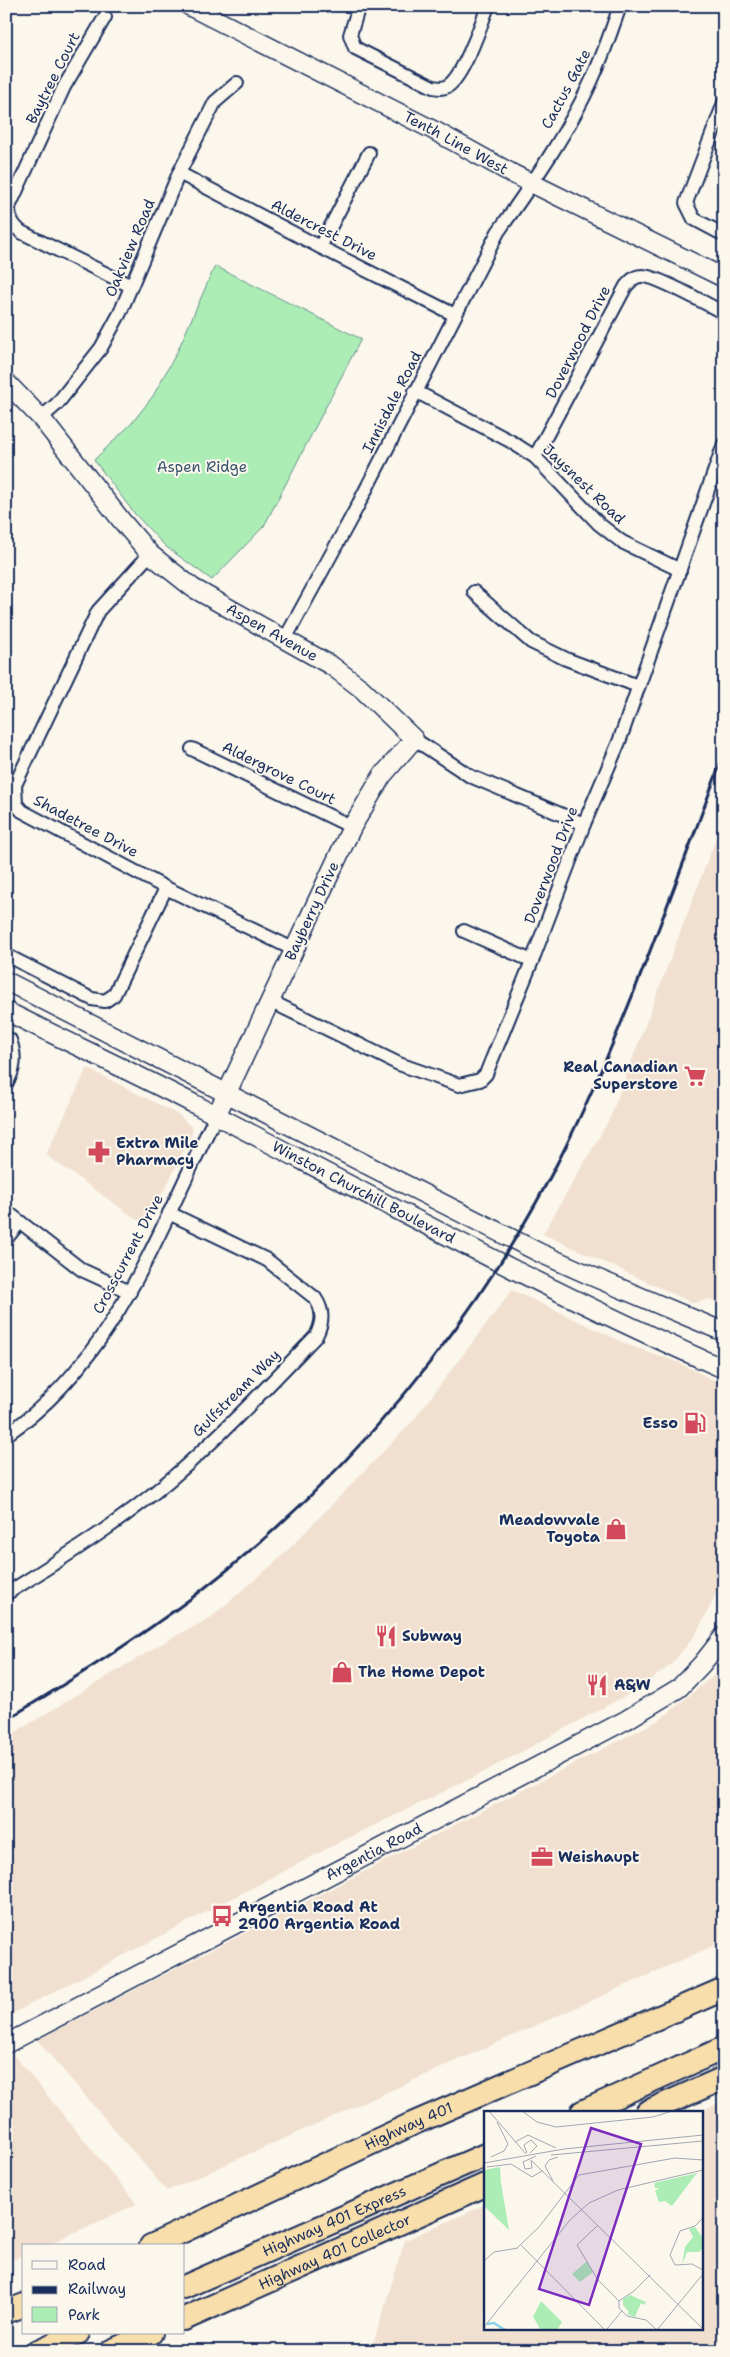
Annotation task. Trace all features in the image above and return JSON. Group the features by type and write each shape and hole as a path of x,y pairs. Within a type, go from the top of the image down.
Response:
{"highway":[{"name":"Highway 401","path":"155,2244 412,2124 724,1989"},
{"path":"584,2111 724,2048"},
{"path":"649,2111 721,2079"},
{"name":"Highway 401 Express","path":"185,2287 484,2155"},
{"name":"Highway 401 Collector","path":"185,2319 484,2185"},
{"path":"6,2312 22,2305"},
{"path":"38,2351 76,2334"},
{"path":"111,2351 149,2334"}],"street":[{"name":"Tenth Line West","path":"188,6 531,183 724,278"},
{"path":"359,6 350,35 355,48 433,87 440,88 447,87 453,81 472,50 488,6"},
{"name":"Cactus Gate","path":"531,183 590,84 620,6"},
{"name":"Baytree Court","path":"106,17 64,87 9,207 9,216 13,225 21,232 131,286"},
{"name":"Oakview Road","path":"41,418 57,404 101,348 131,286 179,173 215,102 237,83"},
{"path":"724,102 686,203 694,219 724,235"},
{"path":"320,247 368,153"},
{"name":"Aldercrest Drive","path":"179,173 455,315"},
{"name":"Innisdale Road","path":"285,639 356,509 498,232 531,183"},
{"name":"Doverwood Drive","path":"535,457 626,286 633,278 643,275 724,313"},
{"name":"Aspen Avenue","path":"6,382 41,418 150,554 193,588 332,666 362,689 414,739 470,776 584,824"},
{"name":"Jaysnest Road","path":"415,391 510,441 535,457 599,524 622,542 680,570"},
{"name":"Doverwood Drive","path":"270,1001 399,1064 459,1085 480,1080 486,1074 532,961 584,824 619,742 680,570 698,512 724,444"},
{"name":"Shadetree Drive","path":"150,554 98,611 15,785 16,804 22,811 166,888 294,950"},
{"path":"474,592 531,642 566,659 638,686"},
{"name":"Bayberry Drive","path":"216,1116 352,827 382,776 414,739"},
{"name":"Aldergrove Court","path":"192,749 352,827"},
{"path":"6,955 92,999 105,1001 114,995 166,888"},
{"path":"464,931 532,961"},
{"name":"Winston Churchill Boulevard","path":"6,981 540,1252 596,1278 724,1332"},
{"name":"Winston Churchill Boulevard","path":"6,1011 216,1116 354,1189 586,1306 724,1369"},
{"path":"6,1038 10,1040 15,1054 14,1071 6,1084"},
{"name":"Crosscurrent Drive","path":"6,1435 37,1411 88,1357 130,1292 216,1116"},
{"path":"6,1211 82,1270 130,1292"},
{"name":"Gulfstream Way","path":"6,1594 96,1536 171,1479 236,1419 316,1336 322,1325 321,1306 315,1298 267,1260 170,1213"},
{"path":"6,1238 20,1222"},
{"name":"Argentia Road","path":"6,2044 626,1720 679,1688 702,1664 724,1636"}],"shaded area":[{"path":"724,817 724,1305 709,1299 693,1303 543,1234 610,1118"},
{"path":"87,1068 179,1115 193,1129 189,1141 146,1226 46,1155"},
{"path":"512,1290 631,1346 677,1362 724,1385 724,1573 711,1605 695,1635 671,1665 638,1689 480,1774 336,1844 6,2017 6,1738 161,1644 210,1618 280,1558 412,1422"},
{"path":"724,1668 724,1941 167,2191 37,2040 661,1719 713,1676 717,1676"},
{"path":"12,2053 137,2204 49,2244 22,2244 22,2256 6,2263 6,2057"},
{"path":"724,2101 724,2351 371,2351 405,2240 484,2205 484,2330 702,2330 702,2111 700,2111"}],"green space":[{"name":"Aspen Ridge","path":"215,266 361,339 264,526 212,580 165,546 134,513 94,460 132,423 153,396 177,352"}],"railway":[{"path":"6,1720 147,1630 193,1597 250,1551 305,1501 357,1448 405,1393 451,1335 493,1274 531,1211 589,1098 650,952 724,754"}],"place":[{"name":"Real Canadian Superstore","path":"695,1076"},
{"name":"Extra Mile Pharmacy","path":"99,1152"},
{"name":"Esso","path":"695,1423"},
{"name":"Meadowvale Toyota","path":"616,1529"},
{"name":"Subway","path":"386,1636"},
{"name":"The Home Depot","path":"342,1672"},
{"name":"A&W","path":"597,1685"},
{"name":"Weishaupt","path":"542,1857"},
{"name":"Argentia Road At 2900 Argentia Road","path":"222,1916"}]}
